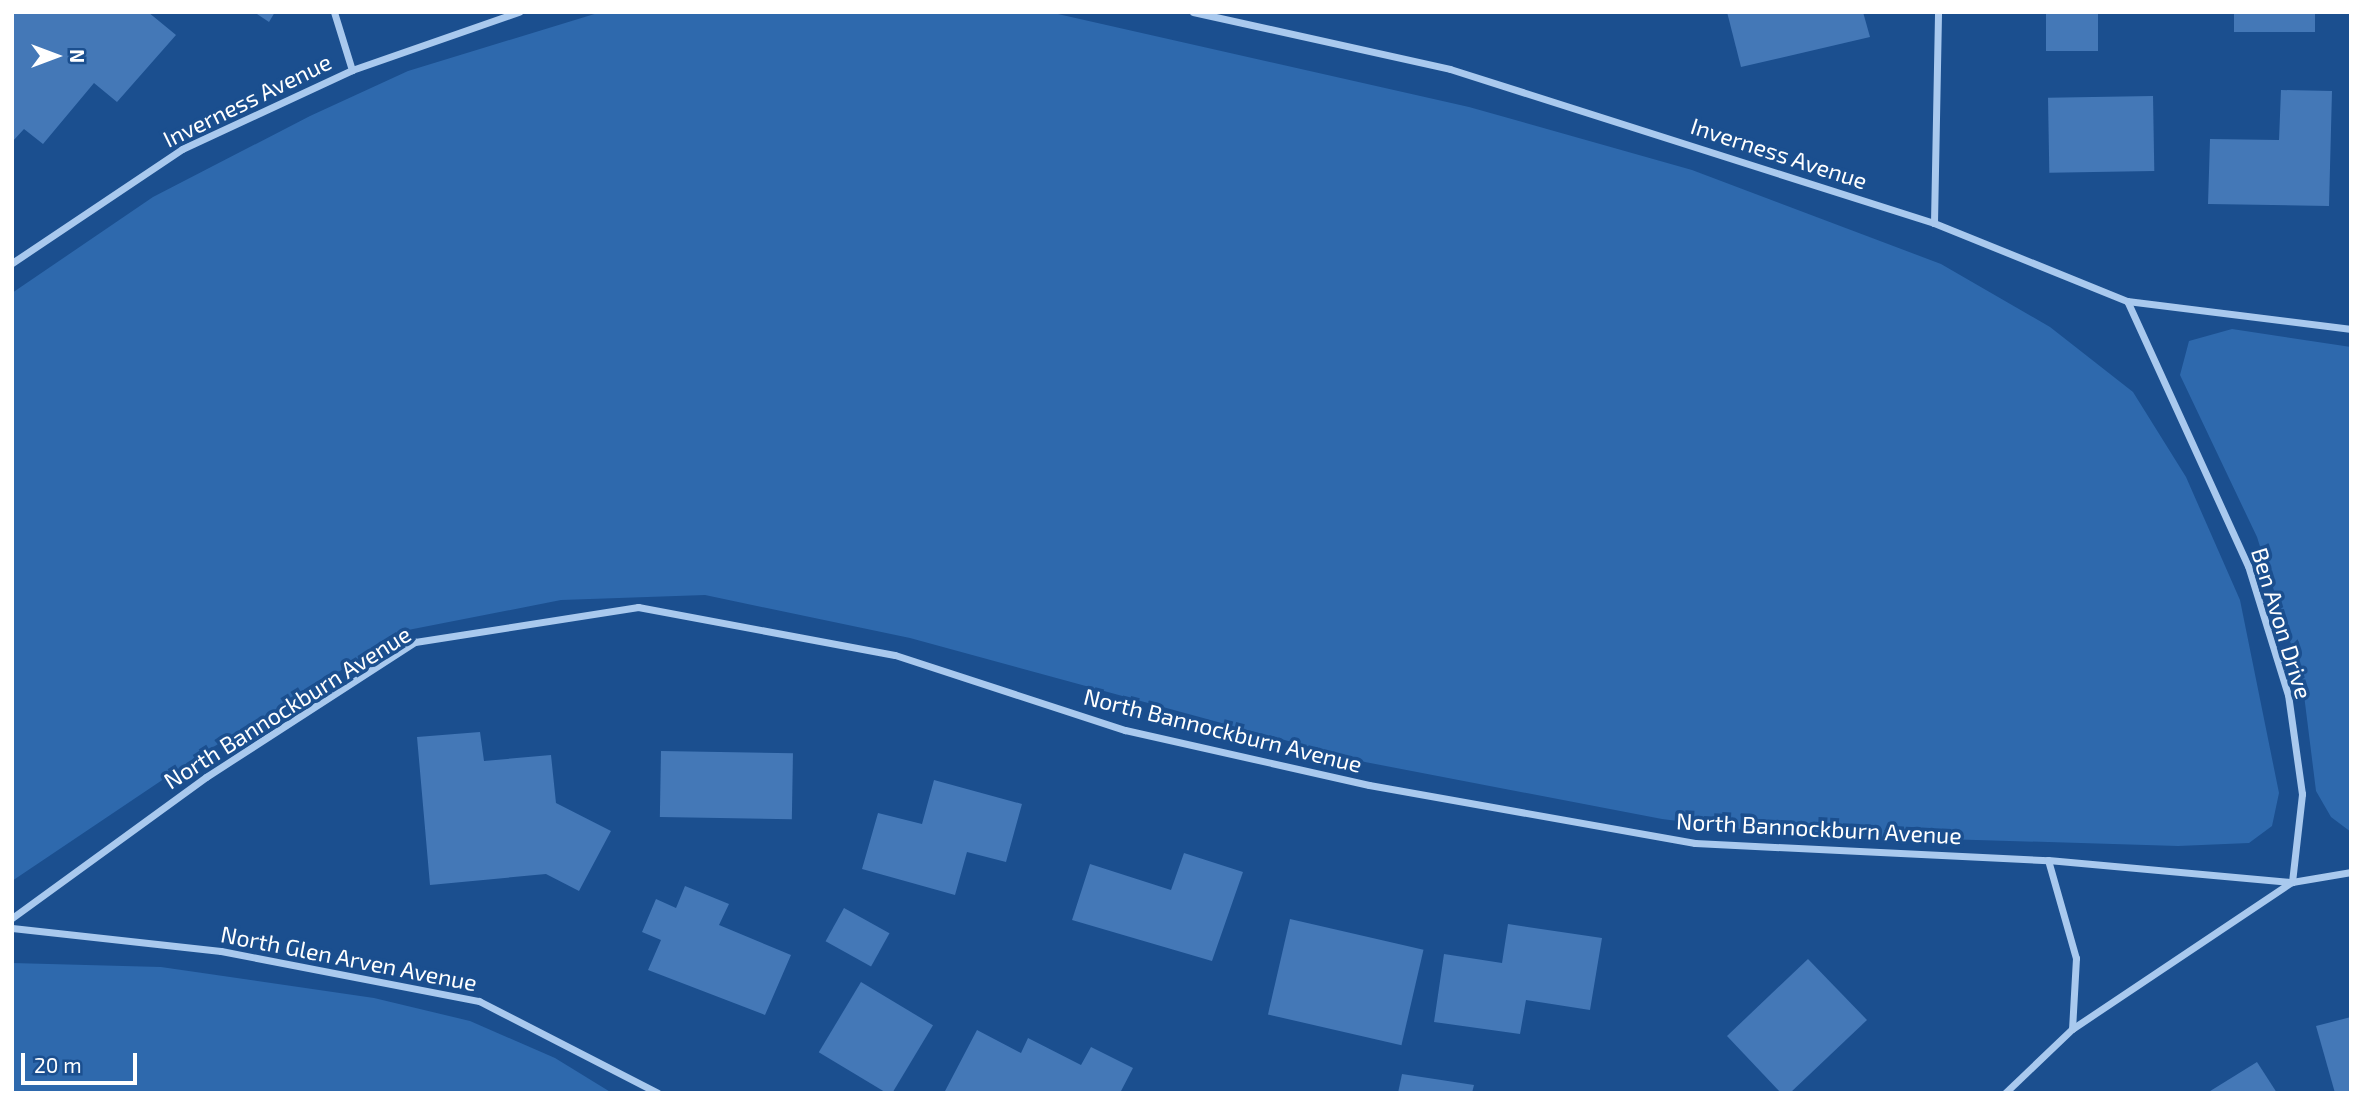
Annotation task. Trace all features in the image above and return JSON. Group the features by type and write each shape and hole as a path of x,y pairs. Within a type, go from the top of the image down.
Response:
{"street":[{"path":"334,12 352,70"},
{"name":"Inverness Avenue","path":"12,263 182,149 352,70 519,12"},
{"name":"Inverness Avenue","path":"1193,12 1450,69 1934,223 2127,301 2351,329"},
{"path":"1934,223 1938,12"},
{"name":"Ben Avon Drive","path":"2127,301 2248,566 2288,695 2302,794 2292,882"},
{"name":"North Bannockburn Avenue","path":"12,918 206,778 415,642 638,607 895,654 1125,730 1409,792 1695,843 2048,860 2292,882 2351,872"},
{"path":"2048,860 2077,958 2072,1029"},
{"path":"2005,1093 2072,1029 2292,882"},
{"name":"North Glen Arven Avenue","path":"12,928 221,951 479,1001 658,1093"}],"shaded area":[{"path":"601,12 1049,12 1469,107 1692,170 1941,264 2050,327 2133,392 2186,477 2240,600 2279,793 2272,826 2249,843 2178,846 1779,834 1662,819 1365,762 910,638 705,595 561,600 408,630 195,758 12,881 12,293 153,197 310,116 408,71"},
{"path":"2232,329 2351,347 2351,832 2331,817 2316,791 2302,679 2257,537 2180,375 2189,341"},
{"path":"12,963 161,967 374,998 470,1021 555,1058 612,1093 12,1093"}],"building":[{"path":"12,12 148,12 176,35 117,102 94,83 43,144 24,129 12,142"},
{"path":"254,12 275,12 269,22"},
{"path":"1727,12 1863,12 1870,37 1741,67"},
{"path":"2046,12 2098,12 2098,51 2046,51"},
{"path":"2234,12 2315,12 2315,32 2234,32"},
{"path":"2281,90 2332,91 2329,206 2208,204 2210,139 2279,140"},
{"path":"2153,96 2154,171 2049,173 2048,98"},
{"path":"480,732 484,761 551,755 556,803 611,831 579,891 546,874 430,885 417,737"},
{"path":"661,751 793,753 792,819 660,817"},
{"path":"934,780 1022,804 1006,862 967,852 955,895 862,869 878,813 922,824"},
{"path":"1184,853 1243,872 1212,961 1072,920 1090,864 1171,890"},
{"path":"685,886 729,904 719,925 791,955 765,1015 648,970 661,940 642,932 656,899 676,908"},
{"path":"844,908 889,933 871,966 826,941"},
{"path":"1290,919 1423,950 1401,1045 1268,1014"},
{"path":"1508,924 1602,938 1590,1010 1526,1000 1520,1034 1434,1022 1444,954 1502,963"},
{"path":"1808,959 1867,1020 1790,1093 1781,1093 1727,1036"},
{"path":"861,982 933,1025 892,1093 887,1093 819,1052"},
{"path":"2351,1017 2351,1093 2335,1093 2316,1026"},
{"path":"977,1030 1021,1053 1028,1038 1081,1065 1091,1047 1133,1068 1120,1093 944,1093"},
{"path":"2257,1062 2277,1093 2207,1093"},
{"path":"1402,1074 1474,1085 1472,1093 1398,1093"}]}
